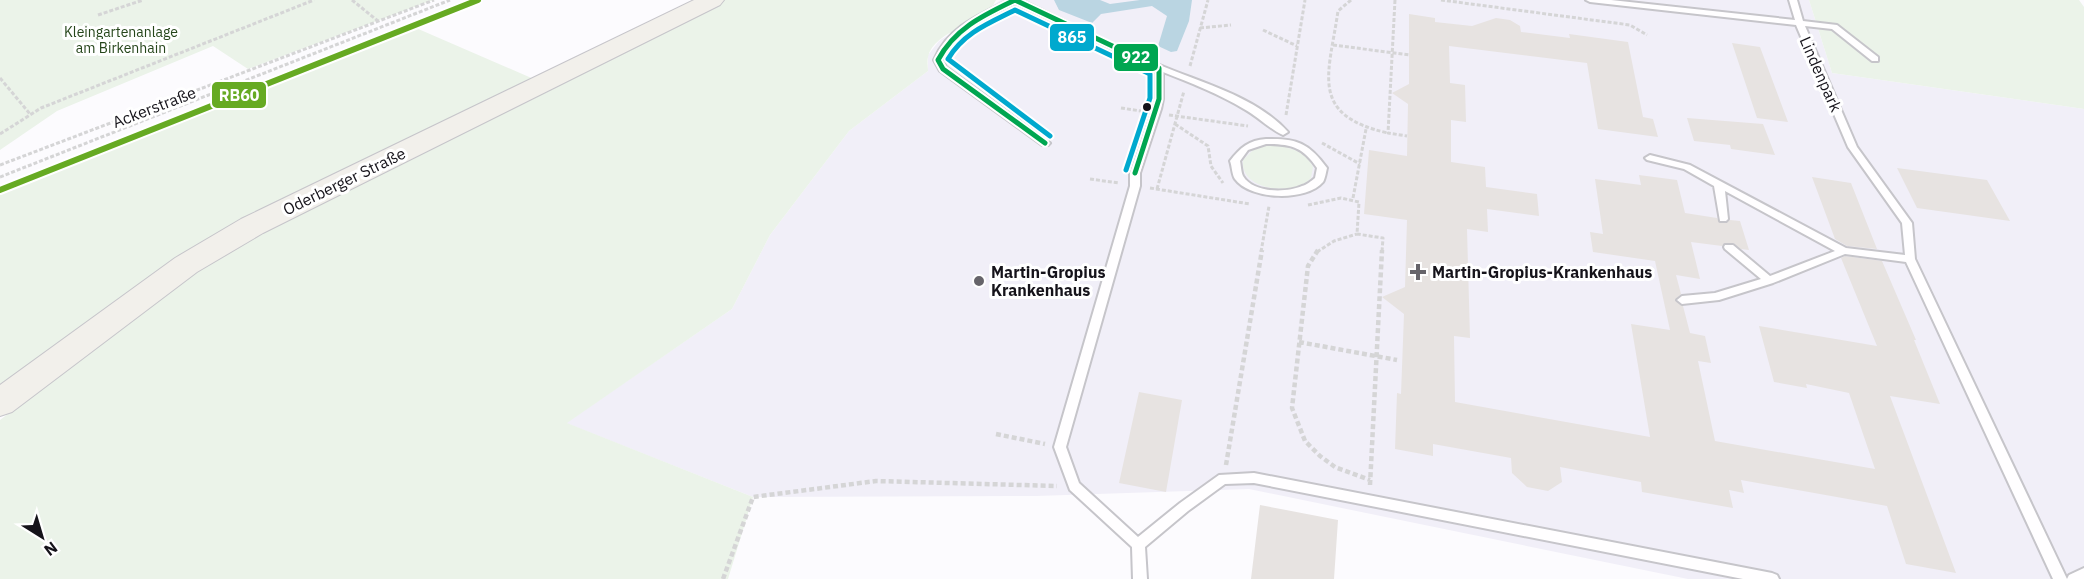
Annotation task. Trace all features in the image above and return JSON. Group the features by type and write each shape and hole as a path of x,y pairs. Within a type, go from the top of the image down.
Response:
{"main road":[{"name":"Oderberger Straße","path":"0,403 186,265 252,226 712,0"}],"lane":[{"path":"1045,143 943,69 938,60 940,52 961,30 1015,0 1159,68 1187,78 1264,114 1283,132"},
{"path":"1590,0 1834,27 1875,59"},
{"name":"Lindenpark","path":"1793,0 1800,25 1853,147 1907,223 1910,259"},
{"path":"1140,579 1138,545 1074,486 1060,447 1136,186 1135,174 1159,99 1159,68"},
{"path":"1262,142 1281,142 1301,147 1317,160 1321,174 1314,186 1297,193 1271,193 1251,186 1237,174 1234,165 1235,158 1245,148 1262,142"},
{"path":"1650,158 1687,167 1844,251 1910,259 2060,579"},
{"path":"1719,184 1723,219"},
{"path":"1730,247 1769,280"},
{"path":"1682,300 1715,297 1769,280 1844,251"},
{"path":"1138,545 1184,507 1223,479 1254,478 1772,579"},
{"path":"2074,579 2084,574"}],"path":[{"path":"98,15 143,0"},
{"path":"0,134 41,108 314,0"},
{"path":"352,0 378,21"},
{"name":"Ackerstraße","path":"0,165 434,0"},
{"path":"0,177 450,0"},
{"path":"1283,132 1305,0"},
{"path":"1351,0 1338,11 1328,91 1334,104 1347,118 1366,129 1407,136"},
{"path":"1388,133 1395,0"},
{"path":"1441,0 1630,25 1647,35"},
{"path":"1200,28 1231,25"},
{"path":"1263,30 1297,46"},
{"path":"1334,45 1410,56"},
{"path":"0,78 30,115"},
{"path":"1225,122 1249,126"},
{"path":"1357,234 1359,202 1353,198 1366,129"},
{"path":"1090,178 1257,205"},
{"path":"1223,479 1271,193"},
{"path":"1370,480 1335,467 1305,441 1292,408 1308,266 1312,258 1334,240 1357,234 1383,238 1370,500"},
{"path":"1299,342 1397,360"},
{"path":"996,434 1060,447"},
{"path":"723,579 753,497 876,481 1074,486"}],"shaded area":[{"name":"Martin-Gropius-Krankenhaus","path":"1001,0 1809,0 1832,73 2084,109 2084,579 1688,579 1249,489 1036,496 753,497 566,423 732,309 770,235 849,131 928,71 928,55 939,41"}],"green space":[{"name":"Kleingartenanlage am Birkenhain","path":"0,0 433,0 248,69 213,46 57,111 0,150"},
{"path":"721,0 996,0 982,15 950,33 932,47 928,57 928,71 849,131 770,235 732,309 567,423 753,497 728,579 0,579 0,420 196,270 269,225"},
{"path":"1809,0 2079,0 2084,7 2084,109 1832,73"},
{"path":"416,28 536,80 252,221 0,388 0,195"},
{"path":"1265,146 1286,147 1305,156 1313,167 1311,178 1293,188 1281,189 1270,188 1250,179 1244,170 1243,160 1253,150"}],"water":[{"path":"1054,0 1100,0 1110,4 1140,0 1192,0 1189,21 1177,51 1171,52 1158,46 1167,16 1152,6 1101,14 1092,23 1059,10"}],"building":[{"path":"1409,14 1435,18 1435,22 1472,26 1496,18 1510,20 1520,26 1521,32 1570,38 1569,34 1628,42 1643,117 1653,119 1658,137 1598,129 1587,63 1449,46 1450,83 1465,85 1466,122 1451,120 1451,162 1485,167 1486,187 1537,194 1539,216 1487,209 1488,232 1467,229 1470,338 1454,336 1455,402 1650,437 1631,324 1670,330 1655,261 1593,252 1590,232 1603,234 1595,179 1641,185 1639,175 1677,180 1685,213 1717,218 1720,223 1730,220 1740,221 1749,250 1741,249 1733,243 1725,243 1722,246 1691,242 1700,279 1676,275 1681,294 1675,300 1683,306 1690,333 1705,336 1711,363 1698,361 1715,441 1875,469 1849,393 1806,384 1807,388 1774,382 1759,326 1877,346 1841,258 1845,256 1882,261 1916,340 1914,340 1940,404 1890,396 1956,573 1906,564 1887,506 1741,480 1744,493 1729,490 1733,508 1642,492 1641,482 1560,467 1562,482 1548,491 1527,487 1512,473 1511,458 1433,444 1433,456 1395,449 1397,393 1401,394 1404,314 1382,297 1405,287 1407,220 1364,214 1369,150 1407,156 1408,104 1392,93 1409,84"},
{"path":"1732,43 1760,47 1788,122 1757,118"},
{"path":"1687,118 1763,124 1775,155 1731,149 1730,145 1694,141"},
{"path":"1897,168 1987,180 2010,221 1917,208"},
{"path":"1812,177 1851,183 1877,249 1847,246 1835,239"},
{"path":"1139,392 1182,400 1166,492 1119,483"},
{"path":"1260,505 1338,520 1334,579 1251,579"}],"transit line":[{"name":"RB60","path":"0,190 478,0"},
{"name":"922","path":"1015,0 1159,68 1159,99 1135,173"},
{"name":"922","path":"1015,0 961,30 944,49 938,60 943,69 1045,143"},
{"name":"865","path":"1050,136 948,59 953,50 968,35 1015,10 1150,74 1150,98 1126,170"}],"place":[{"name":"Martin-Gropius-Krankenhaus","path":"1418,272"},
{"name":"Martin-Gropius Krankenhaus","path":"979,281"}]}
